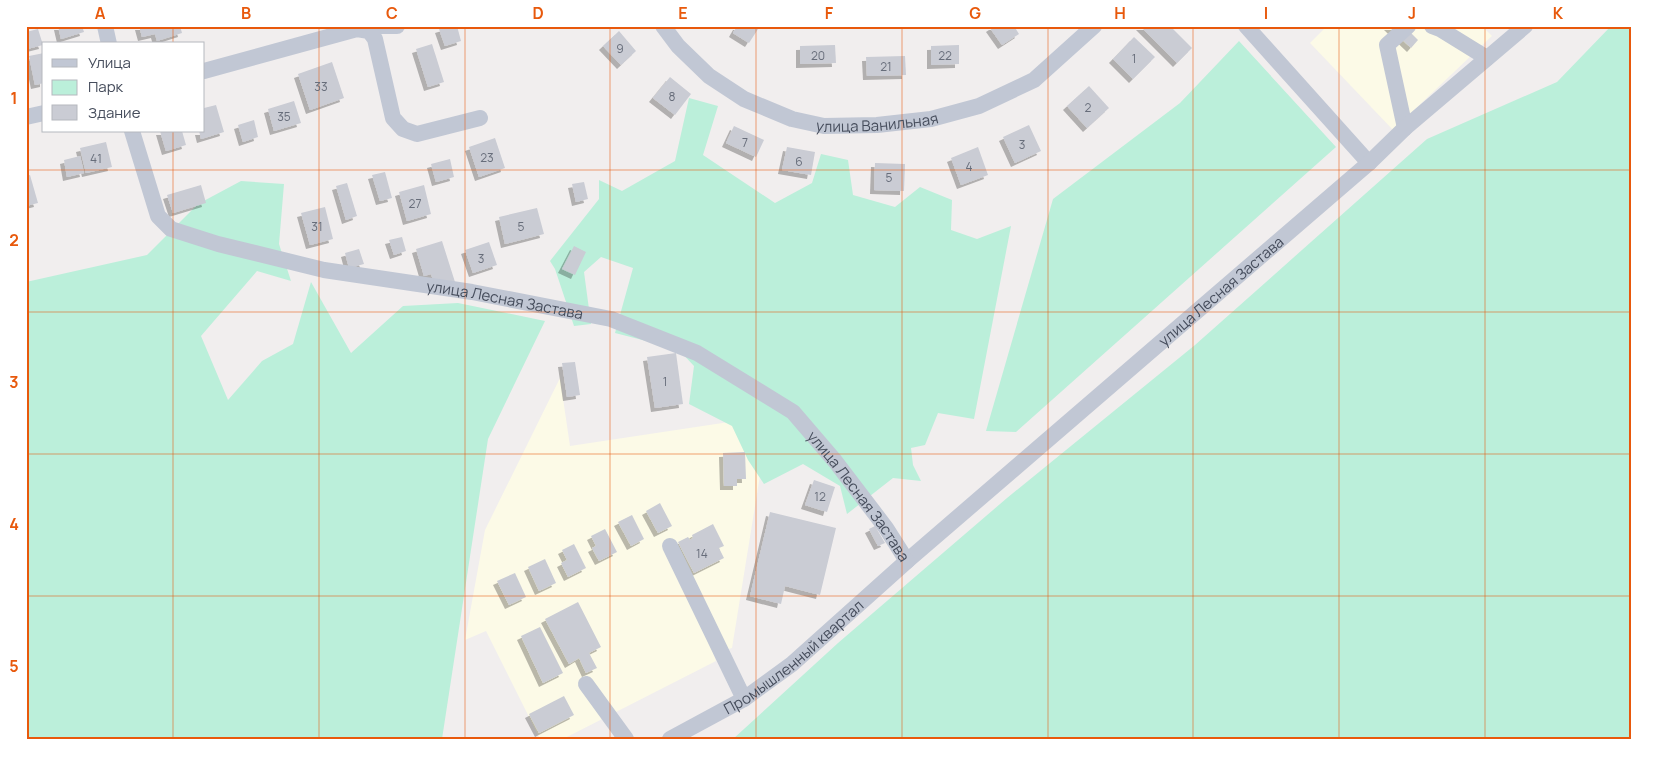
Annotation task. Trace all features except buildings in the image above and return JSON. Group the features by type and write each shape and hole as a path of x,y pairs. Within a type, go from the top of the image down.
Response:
{"street":[{"path":"105,26 109,42"},
{"path":"378,26 397,26"},
{"name":"улица Ванильная","path":"663,26 678,46 709,76 744,99 792,119 824,126 877,125 931,119 979,106 1034,80 1094,26"},
{"path":"1246,26 1368,163"},
{"path":"1405,128 1387,46 1408,26"},
{"path":"1432,26 1487,58"},
{"name":"улица Лесная Застава","path":"132,132 158,216 171,229 218,244 324,270 472,292 612,319 697,354 793,412 835,461 886,528 907,561 1525,26"},
{"path":"205,71 357,29 369,31 375,39 393,118 403,128 417,134 480,118"},
{"path":"26,117 42,113"},
{"path":"670,546 744,699"},
{"name":"Промышленный квартал","path":"672,738 744,699 792,664 907,561"},
{"path":"586,684 626,739"}],"shaded area":[{"path":"1327,26 1482,26 1492,36 1393,130 1310,43"},
{"path":"560,378 570,446 776,415 763,457 732,648 713,653 716,661 563,739 540,739 486,631 465,640 485,530"}],"green space":[{"path":"1611,26 1632,26 1632,739 733,739 838,643 1007,498 1195,345 1427,139 1557,82"},
{"path":"1239,41 1336,147 1016,432 986,431 1053,199 1180,103"},
{"path":"689,98 718,106 703,155 775,203 812,183 821,154 848,160 853,195 895,207 920,187 952,200 951,230 977,239 1011,226 974,419 938,413 925,445 911,448 913,465 921,481 893,478 847,514 840,486 803,464 764,484 748,460 732,426 689,404 694,366 678,349 615,333 633,268 601,257 584,272 591,324 574,326 555,269 550,261 599,199 599,180 622,191 675,161"},
{"path":"241,181 284,184 279,244 291,281 257,271 201,336 228,400 262,361 293,344 311,282 351,353 403,306 458,303 545,321 488,439 442,739 26,739 26,282 147,255 198,204"}]}
